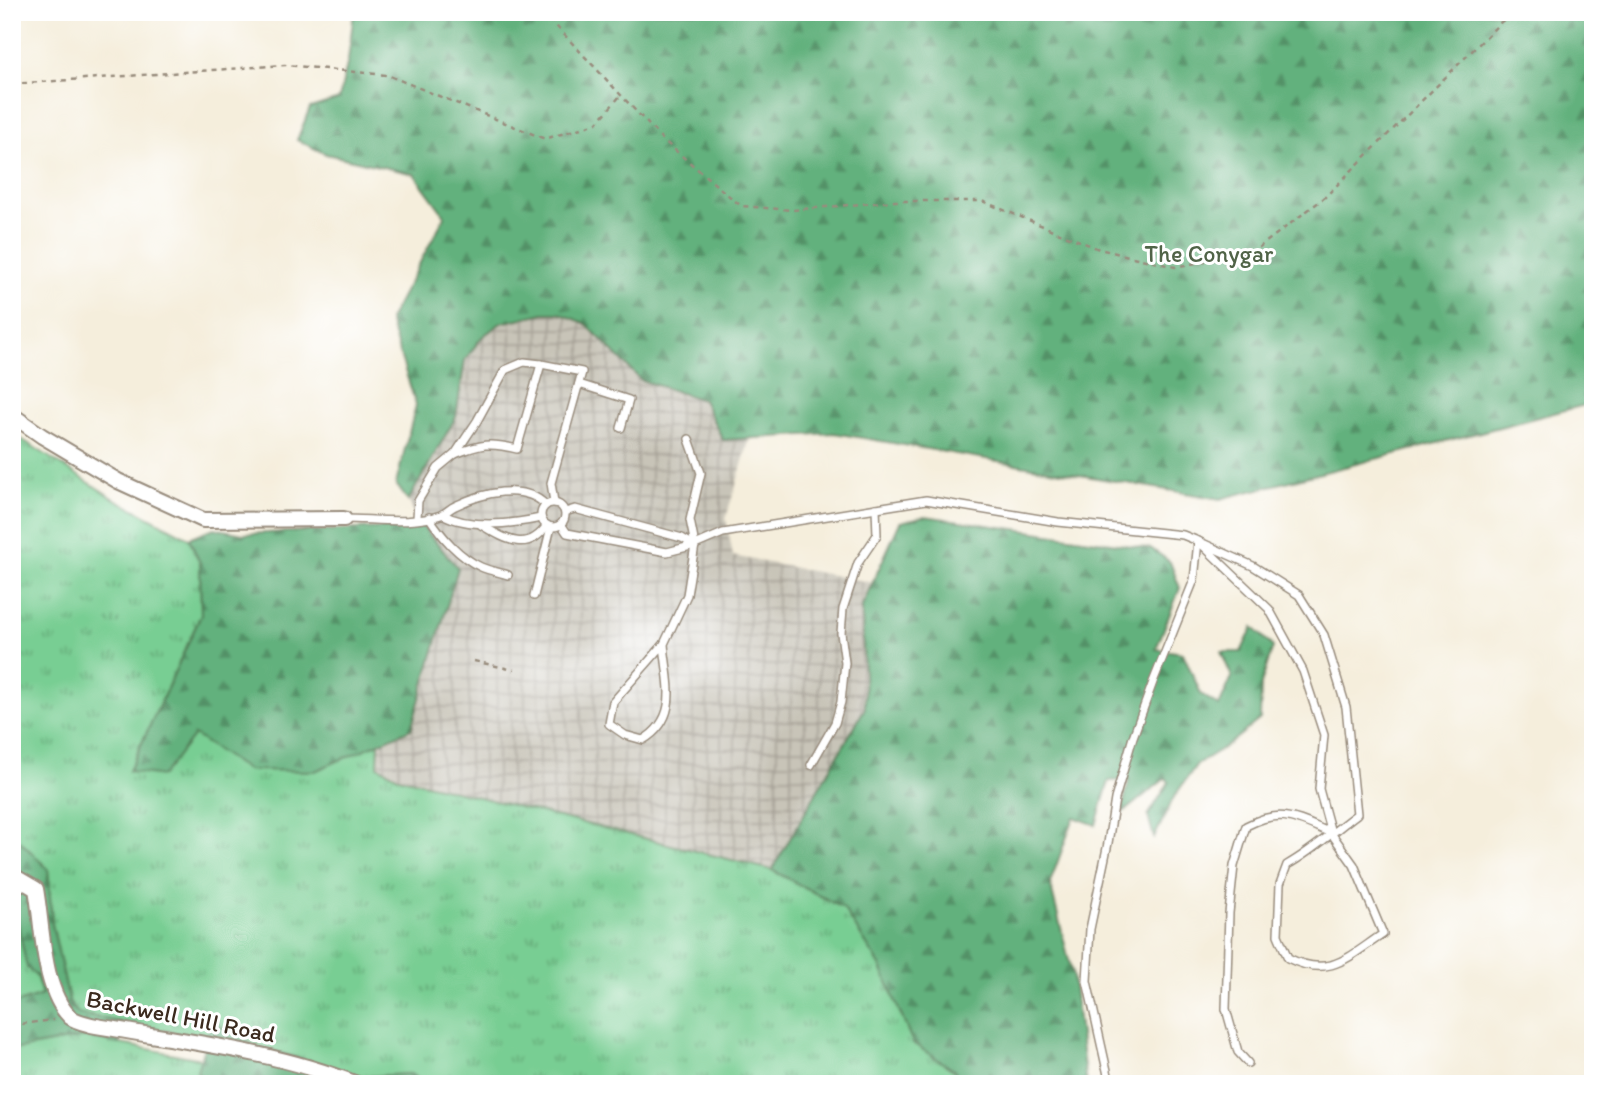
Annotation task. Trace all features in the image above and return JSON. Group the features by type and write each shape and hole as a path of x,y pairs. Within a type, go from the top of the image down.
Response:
{"street":[{"path":"12,415 118,481 203,520 344,519"},
{"name":"Backwell Hill Road","path":"12,875 36,889 54,992 71,1018 90,1025 275,1057 358,1084"}],"lane":[{"path":"417,518 418,501 438,468 455,454 477,421 505,370 524,362 582,372 551,483 550,503 542,510 541,518"},
{"path":"455,454 479,444 492,443 517,449 541,364"},
{"path":"579,384 629,400 621,428"},
{"path":"664,644 670,700 666,717 657,732 643,740 625,734 609,724 613,702 664,644 687,596 695,545 690,520 701,473 689,439"},
{"path":"344,519 417,518 442,514 473,499 494,493 519,492 533,494 550,503 561,505 565,512 565,519 561,524 549,526 533,541 523,543 503,537 480,524"},
{"path":"561,524 568,533 667,552 695,545 723,533 926,500 1058,522 1183,535 1198,541 1253,566 1299,595 1324,635 1346,707 1357,814 1331,833 1303,856 1287,865 1280,884 1278,935 1288,958 1314,966 1335,965 1382,934 1354,865 1331,833 1320,789 1324,735 1303,671 1269,609 1198,541"},
{"path":"811,765 835,723 841,702 845,663 841,632 843,609 858,563 877,535 876,508"},
{"path":"565,512 575,509 682,538 695,545"},
{"path":"442,514 456,522 480,524 541,518"},
{"path":"429,516 436,529 465,557 481,567 508,575"},
{"path":"541,518 549,526"},
{"path":"534,596 549,526"},
{"path":"1110,1084 1087,981 1090,929 1115,799 1149,693 1194,580 1198,541"},
{"path":"1248,1063 1238,1052 1226,1009 1229,913 1234,866 1246,826 1265,816 1289,816 1331,833"}],"path":[{"path":"12,41 18,12"},
{"path":"543,12 663,141 741,206 792,210 895,201 982,201 1098,249 1175,267 1253,252 1324,198 1501,22 1516,12"},
{"path":"12,84 285,65 387,75 545,139 597,123 621,96"},
{"path":"474,661 514,670"},
{"path":"12,1025 71,1018"}],"shaded area":[{"path":"544,313 559,313 585,323 641,380 703,400 723,440 750,438 726,518 733,556 873,583 862,606 865,708 772,870 398,777 378,766 379,742 411,729 458,568 422,526 408,501 456,417 465,360 482,337 501,323"}],"green space":[{"name":"The Conygar","path":"354,12 1593,12 1593,403 1220,499 834,433 723,440 703,400 641,380 585,323 559,313 544,313 501,323 482,337 465,360 456,417 408,501 396,484 416,405 389,320 445,216 414,174 326,154 297,140 310,108 339,99 348,60"},
{"path":"12,433 113,498 189,538 200,562 201,615 129,771 162,776 194,735 315,771 379,742 378,766 398,777 772,870 843,908 880,965 913,1043 955,1071 959,1084 428,1084 410,1074 359,1077 253,1046 240,1032 211,1025 207,1039 79,1014 70,1005 52,924 48,869 20,841 12,840"},
{"path":"925,516 1152,549 1170,562 1180,588 1156,649 1183,653 1201,694 1219,706 1232,677 1221,652 1241,652 1253,627 1273,647 1261,684 1260,719 1228,745 1197,764 1174,797 1154,838 1148,816 1169,782 1166,778 1121,814 1129,780 1109,781 1096,825 1074,817 1050,883 1073,977 1086,1084 959,1084 955,1071 913,1043 880,965 843,908 772,870 865,708 862,606 900,522"},
{"path":"422,526 458,568 411,729 315,771 247,770 194,735 162,776 129,771 201,615 200,563 189,538 214,528 243,534"},
{"path":"12,840 20,841 48,869 52,924 70,1005 79,1014 121,1022 119,1044 84,1037 12,1050 12,1005 42,995 37,976 27,968 12,906"},
{"path":"12,906 42,995 12,1005"},
{"path":"211,1025 240,1032 253,1046 359,1077 410,1074 428,1084 206,1084 197,1071"},
{"path":"84,1037 201,1059 197,1071 206,1084 12,1084 12,1050"}]}
